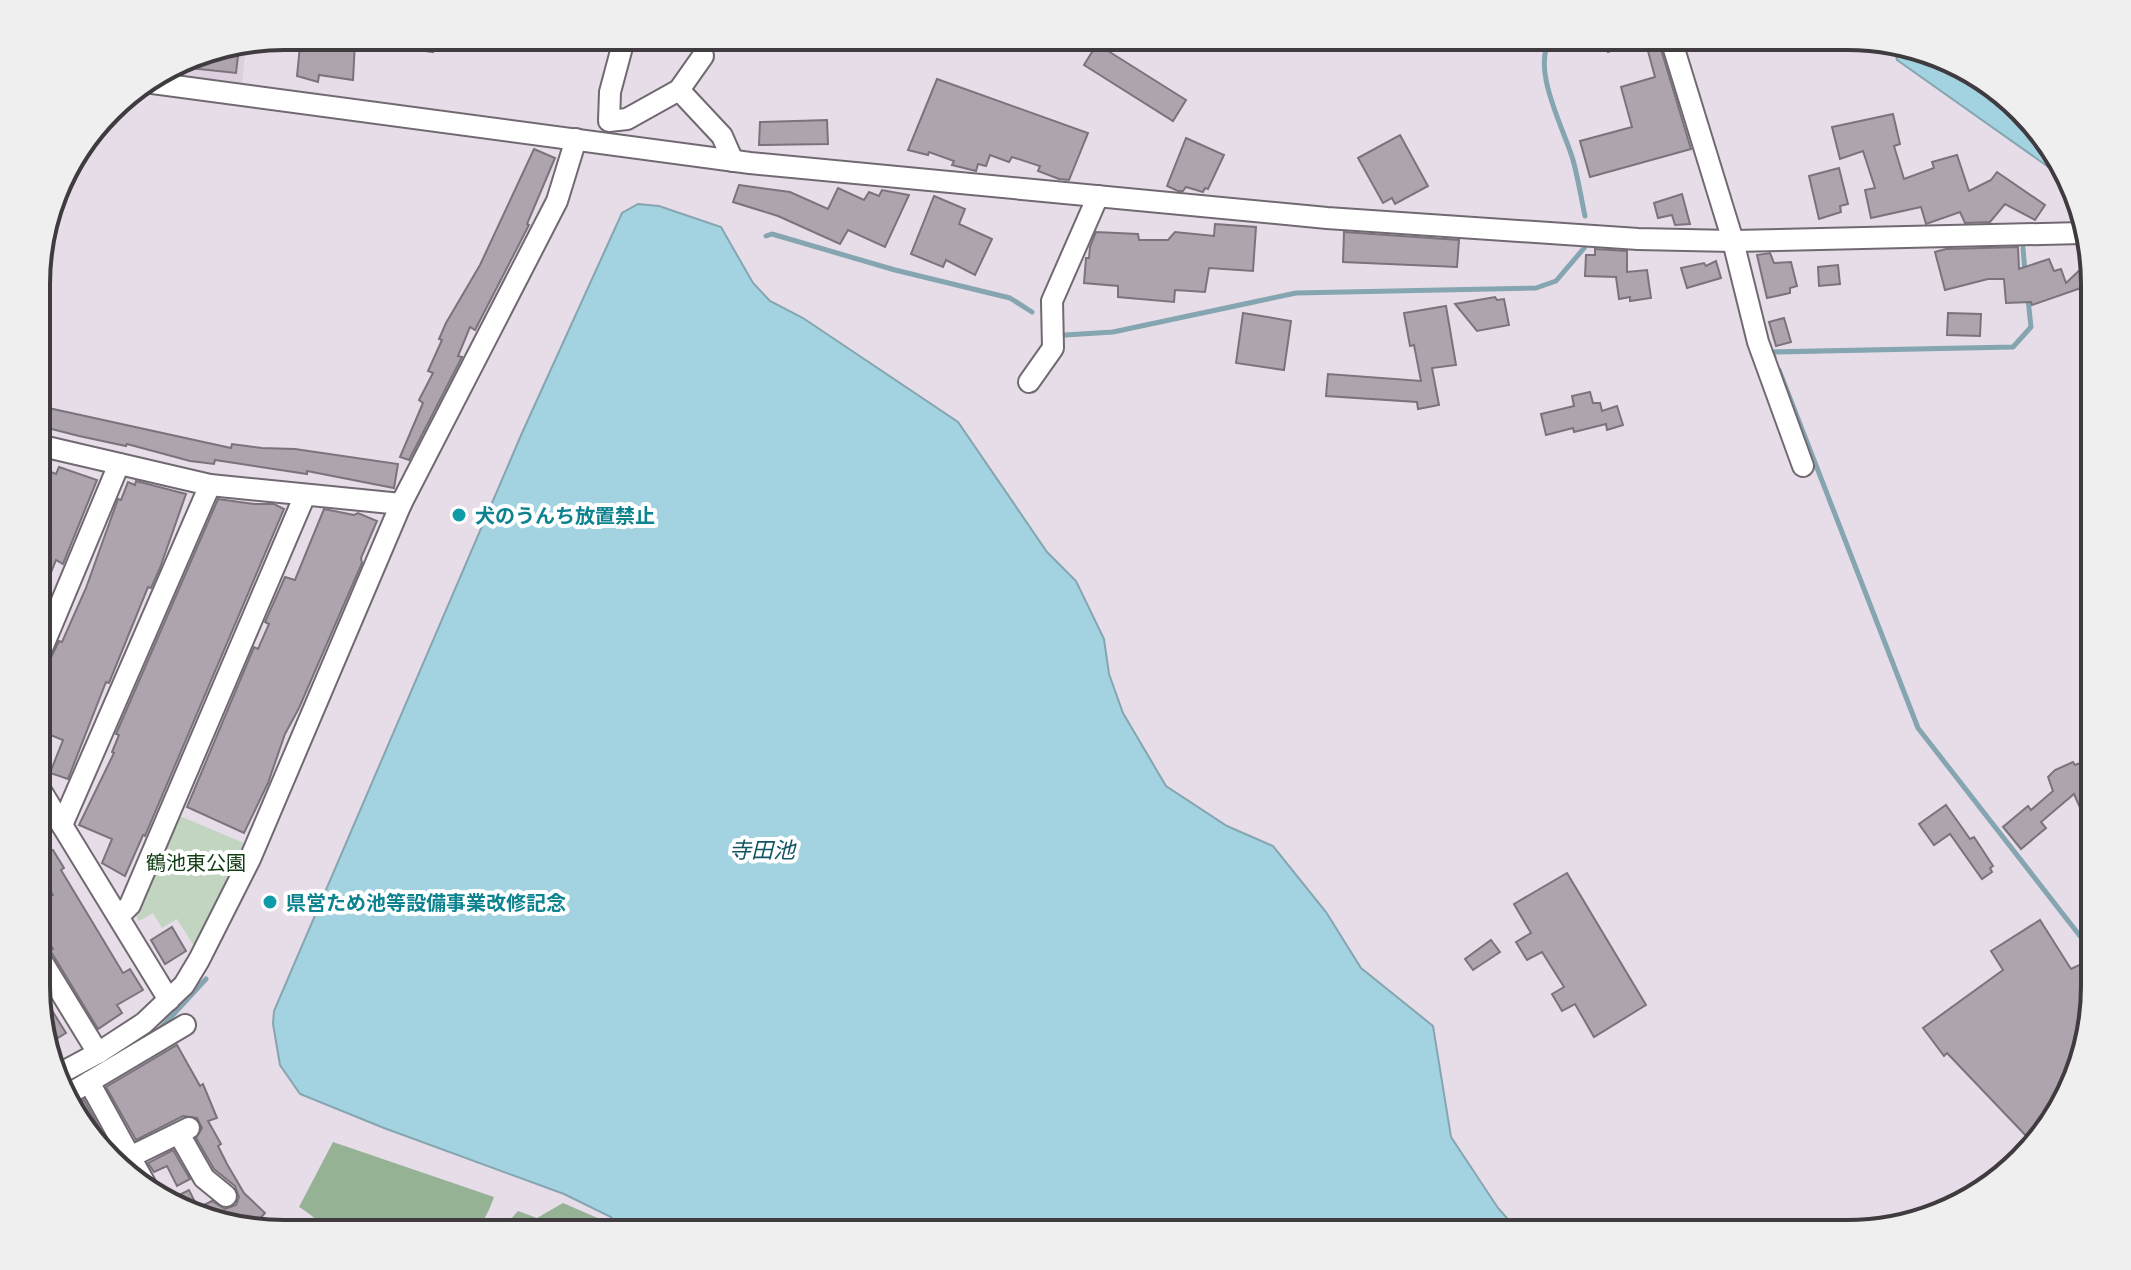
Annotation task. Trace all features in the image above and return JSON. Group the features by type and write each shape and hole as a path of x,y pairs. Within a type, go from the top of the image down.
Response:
{"street":[{"path":"621,50 610,92 609,121 627,119 679,90 703,56"},
{"path":"1674,50 1733,241 1758,342 1803,466"},
{"path":"162,84 733,161 1327,218 1638,239 1733,241 2076,233"},
{"path":"679,90 722,136 733,161"},
{"path":"66,1070 144,1023 184,985 199,960 250,859 401,504 557,201 576,139"},
{"path":"1029,382 1053,348 1052,301 1098,196"},
{"path":"50,448 210,485 401,504"},
{"path":"50,629 119,464"},
{"path":"62,825 210,485"},
{"path":"119,916 130,905 305,495"},
{"path":"50,806 169,1000"},
{"path":"50,975 98,1053"},
{"path":"75,1090 185,1025"},
{"path":"89,1082 138,1168"},
{"path":"132,1156 184,1131 204,1178 226,1196"}],"shaded area":[{"path":"245,54 242,85 175,77 209,62"}],"green space":[{"name":"鶴池東公園","path":"177,815 244,843 194,946 177,919 162,928 153,913 139,921 135,914"},
{"path":"333,1142 494,1197 483,1220 317,1220 299,1207"},
{"path":"563,1203 602,1220 510,1220 518,1211 537,1218"}],"water":[{"path":"1896,56 1937,68 1977,89 2023,130 2050,168 1897,60"},
{"name":"寺田池","path":"638,204 659,206 721,227 753,283 770,301 803,318 958,422 1047,552 1076,581 1104,639 1109,674 1123,713 1166,786 1227,826 1273,846 1326,912 1361,968 1433,1026 1451,1137 1508,1219 613,1220 564,1194 300,1094 280,1065 273,1024 274,1011 522,433 622,213"}],"building":[{"path":"300,50 355,50 353,80 319,75 318,82 297,76"},
{"path":"1093,50 1107,50 1186,100 1173,121 1084,65"},
{"path":"1648,50 1661,50 1691,149 1590,177 1580,141 1632,127 1621,87 1655,77"},
{"path":"235,56 238,56 236,73 193,68"},
{"path":"937,79 1088,133 1069,180 1038,171 1040,166 1012,157 1009,162 990,155 986,166 978,164 976,171 952,165 954,161 929,152 928,155 908,150"},
{"path":"1893,114 1900,144 1894,146 1904,179 1934,168 1932,162 1957,155 1969,191 1991,180 1997,172 2045,205 2035,220 2005,204 1990,222 1965,223 1960,212 1926,224 1921,207 1871,218 1865,190 1875,188 1863,151 1840,159 1832,127"},
{"path":"827,120 828,144 759,145 760,122"},
{"path":"1400,135 1428,186 1395,204 1392,198 1383,203 1358,158"},
{"path":"1186,138 1224,155 1208,189 1205,188 1203,192 1186,187 1178,191 1167,186"},
{"path":"534,149 555,158 529,225 475,330 470,327 458,356 462,357 409,460 400,457 423,403 419,400 433,373 428,371 442,340 439,339 480,265"},
{"path":"1839,168 1848,204 1840,206 1841,212 1819,219 1809,176"},
{"path":"739,185 790,192 828,209 838,188 864,200 869,192 879,196 882,190 909,195 885,247 848,230 840,244 778,216 733,202"},
{"path":"1682,194 1690,224 1675,225 1672,215 1658,218 1654,203"},
{"path":"934,196 965,209 959,224 992,239 975,275 946,260 943,267 911,254"},
{"path":"1215,224 1256,227 1253,271 1209,268 1205,292 1175,290 1174,302 1118,297 1118,286 1084,283 1086,258 1089,258 1096,232 1138,234 1139,240 1168,240 1175,232 1214,236"},
{"path":"1344,232 1459,240 1457,267 1343,262"},
{"path":"2018,247 2019,269 2049,259 2054,271 2061,269 2066,283 2080,270 2080,288 2032,305 2031,302 2006,303 2004,279 1988,279 1945,290 1935,252"},
{"path":"1595,249 1627,251 1627,272 1647,270 1651,298 1619,299 1616,277 1585,276 1586,255 1595,255"},
{"path":"1770,253 1774,263 1791,262 1797,286 1790,288 1790,293 1767,298 1757,255"},
{"path":"1716,261 1721,278 1687,288 1681,268 1704,263 1706,266"},
{"path":"1838,265 1840,284 1819,286 1818,267"},
{"path":"1495,297 1497,300 1504,299 1509,325 1477,331 1455,304"},
{"path":"1446,306 1456,365 1432,368 1439,405 1418,409 1417,402 1326,396 1328,374 1421,381 1404,313"},
{"path":"1243,313 1291,321 1284,370 1236,363"},
{"path":"1948,313 1981,314 1980,336 1947,335"},
{"path":"1784,318 1791,342 1776,346 1769,322"},
{"path":"1590,392 1593,403 1600,403 1602,411 1617,406 1623,425 1607,430 1606,424 1574,432 1573,428 1546,435 1541,414 1574,406 1572,396"},
{"path":"50,408 231,448 232,444 295,449 398,464 394,488 307,471 307,474 215,460 214,464 190,461 127,444 50,429"},
{"path":"59,467 97,480 63,564 56,560 50,575 50,472 56,474"},
{"path":"136,481 186,494 160,568 151,588 148,587 109,683 106,682 68,779 50,773 63,740 50,735 50,660 59,641 62,642 86,588 118,499 121,500 128,482 135,485"},
{"path":"218,499 274,504 284,509 145,836 125,876 102,863 112,839 79,825 114,753 119,735 116,734"},
{"path":"324,509 354,515 358,513 377,521 361,558 362,563 244,833 187,807 254,647 258,649 269,624 265,622 285,577 295,580"},
{"path":"2073,762 2075,765 2080,763 2080,808 2074,794 2041,822 2046,828 2021,849 2003,827 2028,806 2031,810 2053,791 2048,777 2055,770"},
{"path":"1946,805 1970,839 1974,837 1993,866 1990,868 1992,872 1982,879 1950,834 1934,845 1919,824"},
{"path":"53,850 64,868 61,870 123,973 130,969 143,990 117,1005 122,1013 98,1029 50,950 53,949 50,944 50,897 53,895 50,890 50,852"},
{"path":"1567,873 1646,1005 1594,1037 1575,1004 1562,1011 1552,994 1564,987 1542,952 1527,960 1516,942 1531,933 1514,904"},
{"path":"2040,920 2071,969 2080,965 2077,1032 2069,1061 2050,1103 2026,1136 1947,1053 1944,1056 1923,1028 2003,970 1991,951"},
{"path":"172,927 186,951 165,964 151,940"},
{"path":"1491,940 1500,952 1473,970 1465,959"},
{"path":"52,1010 66,1033 56,1039"},
{"path":"177,1045 200,1086 203,1084 217,1118 208,1121 221,1144 218,1146 227,1164 244,1193 265,1213 260,1218 253,1218 203,1205 212,1201 225,1209 236,1205 239,1197 235,1186 214,1169 196,1138 202,1128 197,1118 183,1116 136,1140 106,1087"},
{"path":"84,1100 102,1133 89,1116 81,1102"},
{"path":"173,1150 190,1179 177,1186 167,1166 154,1172 148,1163"},
{"path":"189,1190 195,1202 179,1195"}],"waterway":[{"path":"1546,50 1544,63 1550,97 1573,160 1585,216"},
{"path":"766,236 772,234 895,270 1010,298 1032,312"},
{"path":"1065,335 1113,332 1296,293 1536,288 1556,281 1585,247"},
{"path":"2023,248 2025,273"},
{"path":"1774,357 1772,352 2013,347 2031,327 2028,299"},
{"path":"1779,370 1918,728 2080,936"},
{"path":"158,1031 206,979"}],"place":[{"name":"犬のうんち放置禁止","path":"459,515"},
{"name":"県営ため池等設備事業改修記念","path":"270,902"}]}
